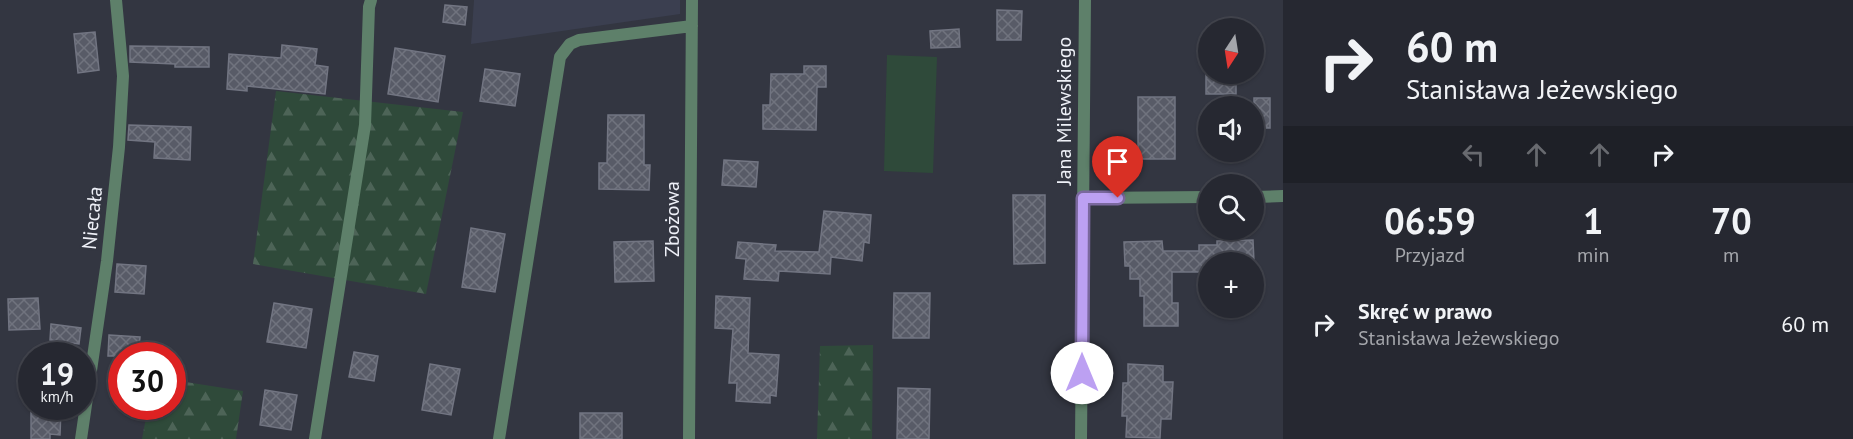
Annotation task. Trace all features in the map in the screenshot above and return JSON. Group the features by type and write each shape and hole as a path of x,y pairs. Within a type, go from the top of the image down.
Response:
{"street":[{"name":"Niecała","path":"81,439 107,261 118,147 123,76 116,0"},
{"path":"315,439 365,125 371,0"},
{"name":"Zbożowa","path":"689,439 692,0"},
{"name":"Jana Milewskiego","path":"1081,439 1085,0"},
{"path":"500,439 560,57 570,44 579,40 692,27"},
{"path":"1264,196 1283,196"},
{"path":"1083,198 1198,197"}],"shaded area":[{"path":"474,0 680,0 680,14 471,44"}],"green space":[{"path":"887,55 937,57 933,173 884,171"},
{"path":"276,91 463,112 426,294 253,264"},
{"path":"873,345 872,439 817,439 820,346"},
{"path":"186,382 243,391 236,439 142,439 146,420 186,420"}],"building":[{"path":"445,5 467,7 465,25 443,22"},
{"path":"997,10 1022,11 1021,40 997,40"},
{"path":"959,29 960,47 931,48 930,31"},
{"path":"95,32 99,70 78,73 74,34"},
{"path":"282,45 317,49 315,65 328,67 325,94 247,86 247,91 227,89 229,54 281,58"},
{"path":"130,46 209,47 209,67 175,67 175,64 130,62"},
{"path":"395,48 445,56 438,102 388,94"},
{"path":"804,66 826,66 826,87 817,87 816,130 763,129 763,105 770,105 771,74 804,74"},
{"path":"485,69 520,74 515,106 480,101"},
{"path":"1206,84 1236,84 1236,94 1206,94"},
{"path":"1138,97 1175,97 1175,159 1138,159"},
{"path":"1264,98 1270,98 1270,128 1264,128"},
{"path":"608,115 644,115 644,165 650,165 649,190 599,189 599,163 607,163"},
{"path":"129,125 191,127 190,160 154,158 155,142 128,140"},
{"path":"724,160 758,162 756,187 722,185"},
{"path":"1013,195 1045,195 1045,263 1014,264"},
{"path":"824,211 871,215 869,243 864,242 862,261 831,257 830,274 779,271 778,281 744,279 746,259 736,258 738,242 776,245 775,251 819,252"},
{"path":"471,228 505,234 495,292 462,287"},
{"path":"1253,240 1254,252 1198,252 1198,272 1172,272 1172,303 1178,303 1178,326 1144,326 1144,296 1140,296 1140,279 1130,279 1130,266 1125,266 1124,242 1162,241 1163,251 1199,251 1199,245 1217,245 1217,241"},
{"path":"653,241 654,281 615,282 614,242"},
{"path":"117,264 146,266 144,294 115,292"},
{"path":"894,293 930,293 929,338 893,338"},
{"path":"716,296 750,298 748,353 779,355 776,396 770,395 770,403 736,401 737,383 729,383 733,329 715,328"},
{"path":"38,298 40,329 9,330 8,299"},
{"path":"274,303 312,309 306,348 267,342"},
{"path":"51,324 81,328 79,342 50,340"},
{"path":"109,335 140,337 139,342 109,342"},
{"path":"354,352 378,356 374,381 349,377"},
{"path":"430,364 460,369 451,415 422,410"},
{"path":"1128,364 1163,366 1163,382 1173,382 1171,419 1161,419 1160,438 1126,437 1127,416 1122,416 1123,383 1128,383"},
{"path":"898,388 930,389 929,439 897,439"},
{"path":"265,390 297,395 291,430 260,425"},
{"path":"580,413 622,413 622,439 580,439"},
{"path":"31,420 61,420 60,435 50,434 50,439 31,439"}],"route":[{"path":"1082,373 1083,198 1118,198"}]}
